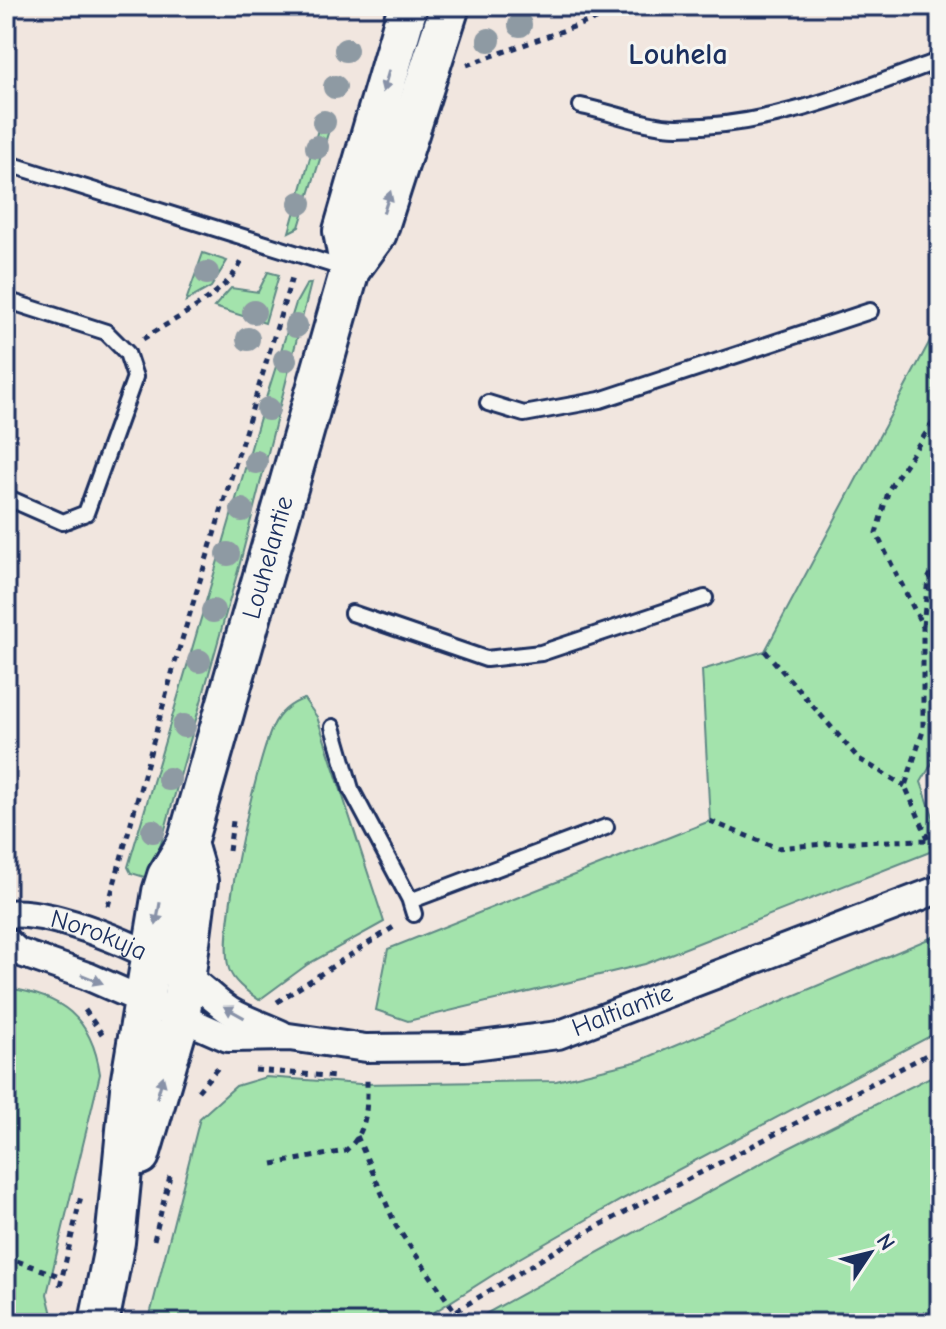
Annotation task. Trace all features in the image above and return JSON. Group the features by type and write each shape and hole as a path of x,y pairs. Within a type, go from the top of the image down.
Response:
{"main road":[{"name":"Louhelantie","path":"350,270 343,231 408,6"},
{"name":"Louhelantie","path":"115,1242 131,1079 150,957 167,876 187,843 350,270 377,233 450,6"},
{"name":"Louhelantie","path":"99,1323 115,1242 180,1019 198,881 187,843"}],"street":[{"name":"Haltiantie","path":"180,1019 228,1038 289,1037 366,1048 465,1047 558,1035 940,889"},
{"name":"Norokuja","path":"6,914 31,914 100,936 186,976"},
{"name":"Norokuja","path":"6,941 18,952 87,976 180,1019"},
{"name":"Haltiantie","path":"186,976 230,1011 289,1037"}],"lane":[{"path":"581,106 675,127 761,120 851,94 940,60"},
{"path":"6,163 350,270"},
{"path":"6,300 106,332 125,350 135,377 86,513 63,522 6,497"},
{"path":"488,403 524,414 600,400 870,311"},
{"path":"352,613 486,659 541,653 705,598"},
{"path":"333,727 351,789 412,908 606,827"}],"path":[{"path":"463,56 458,69 632,6"},
{"path":"125,350 231,279 250,239"},
{"path":"100,936 174,666 299,254"},
{"path":"923,627 876,533 889,489 940,412"},
{"path":"905,786 923,731 923,627 928,579 940,559"},
{"path":"765,651 859,759 905,786 940,865"},
{"path":"227,860 235,812"},
{"path":"710,821 777,848 929,840"},
{"path":"281,1010 270,1007 412,908"},
{"path":"87,976 79,1001 104,1037"},
{"path":"161,1086 196,1093 219,1069 228,1038"},
{"path":"273,1164 345,1151 367,1119 366,1048"},
{"path":"436,1323 597,1226 940,1048"},
{"path":"219,1069 228,1069"},
{"path":"248,1069 382,1079"},
{"path":"357,1136 396,1226 454,1310"},
{"path":"153,1245 170,1173"},
{"path":"6,1257 62,1277"}],"green space":[{"path":"322,115 333,117 299,227 289,232"},
{"path":"203,253 227,261 211,287 186,301"},
{"path":"268,272 279,275 265,323 214,307 231,288 258,292"},
{"path":"311,283 239,567 151,879 131,873 128,867 261,414 296,303 306,285"},
{"path":"940,322 940,750 921,782 940,836 940,848 645,964 408,1021 376,1010 388,949 710,821 702,670 765,651"},
{"path":"304,699 317,717 384,922 308,964 259,1000 237,982 229,969 228,921 233,886 248,810 273,726 286,709"},
{"path":"940,934 940,1031 621,1200 518,1259 417,1323 148,1323 200,1118 236,1086 266,1077 360,1084 556,1081 639,1061"},
{"path":"6,988 43,996 71,1012 90,1038 100,1074 47,1294 54,1323 6,1323"},
{"path":"940,1072 940,1323 469,1323 789,1148"}],"district":[{"name":"Louhela","path":"678,54"}]}
